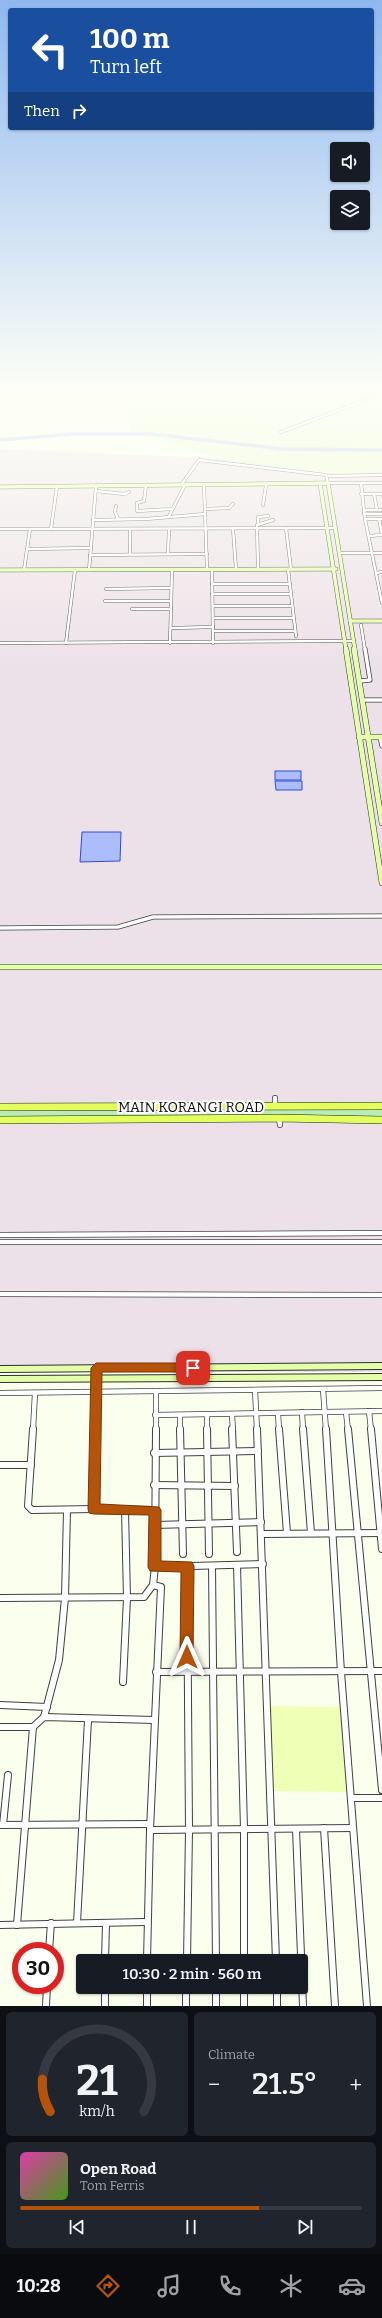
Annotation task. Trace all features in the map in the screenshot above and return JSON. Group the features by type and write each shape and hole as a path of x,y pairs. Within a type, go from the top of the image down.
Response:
{"main road":[{"name":"MAIN KORANGI ROAD","path":"0,1107 382,1106"},
{"name":"MAIN KORANGI ROAD","path":"0,1120 280,1122 382,1120"}],"street":[{"path":"146,485 144,501 137,503 137,511 172,509"},
{"path":"168,516 183,485"},
{"path":"204,485 207,554 212,584 213,643"},
{"path":"263,505 266,485"},
{"path":"0,486 276,485"},
{"path":"320,485 382,883"},
{"path":"328,485 339,553 353,621 357,629 370,680 361,681"},
{"path":"361,485 364,514 382,602"},
{"path":"52,529 57,486"},
{"path":"89,570 96,486"},
{"path":"96,491 122,494 129,492"},
{"path":"122,494 122,499"},
{"path":"361,494 382,494"},
{"path":"374,494 377,510"},
{"path":"206,510 229,508 233,504"},
{"path":"116,506 115,512 118,519"},
{"path":"364,510 382,510"},
{"path":"93,520 146,519 205,514"},
{"path":"364,514 382,514"},
{"path":"258,569 256,528 258,524 258,517 268,516"},
{"path":"365,519 380,519 382,535 369,536"},
{"path":"258,524 273,520"},
{"path":"233,528 236,569"},
{"path":"286,528 293,618 296,636"},
{"path":"0,529 335,528"},
{"path":"24,570 30,529"},
{"path":"130,529 130,554"},
{"path":"168,554 169,529"},
{"path":"27,549 90,548"},
{"path":"339,553 382,553"},
{"path":"90,555 207,554"},
{"path":"0,570 342,569"},
{"path":"66,643 75,570"},
{"path":"170,643 172,570"},
{"path":"376,572 382,572"},
{"path":"212,584 290,584"},
{"path":"106,589 171,588"},
{"path":"212,594 291,594"},
{"path":"105,601 171,601"},
{"path":"213,606 292,606"},
{"path":"132,609 171,609"},
{"path":"213,618 293,618"},
{"path":"353,621 382,621"},
{"path":"171,628 295,631"},
{"path":"357,629 353,641 361,681 362,700 382,823"},
{"path":"0,643 213,643 353,641"},
{"path":"362,700 382,700"},
{"path":"359,737 381,737 382,746"},
{"path":"0,928 118,928 154,917 382,916"},
{"path":"0,967 382,967"},
{"path":"274,1098 275,1106"},
{"path":"356,1233 357,1242"},
{"path":"0,1235 382,1234"},
{"path":"231,1235 232,1242"},
{"path":"0,1242 382,1242"},
{"path":"0,1294 382,1295"},
{"path":"0,1369 382,1366"},
{"path":"94,1509 96,1368"},
{"path":"0,1379 382,1377"},
{"path":"0,1393 382,1388"},
{"path":"323,1389 341,1672 367,2006"},
{"path":"255,1390 262,1522 276,1954"},
{"path":"0,1598 144,1597 153,1584 155,1567 154,1453 156,1391"},
{"path":"35,1393 29,1509 155,1510"},
{"path":"369,1411 382,1549"},
{"path":"155,1415 232,1415 256,1413 382,1411"},
{"path":"302,1412 311,1533"},
{"path":"346,1412 369,1672 382,1790"},
{"path":"278,1413 287,1534"},
{"path":"180,1415 183,1554"},
{"path":"206,1415 210,1524 209,1554"},
{"path":"232,1415 236,1552"},
{"path":"154,1453 258,1451"},
{"path":"0,1466 31,1465"},
{"path":"154,1485 235,1486"},
{"path":"0,1727 33,1727 44,1717 59,1660 65,1598 67,1510"},
{"path":"123,1682 127,1598 125,1510"},
{"path":"155,1525 262,1522"},
{"path":"262,1534 333,1532 381,1533"},
{"path":"155,1567 263,1564"},
{"path":"237,1565 238,1672 244,1829 244,1954"},
{"path":"187,1954 189,1830 187,1672 188,1566"},
{"path":"212,1566 216,1829 216,1954"},
{"path":"147,1954 146,1922 161,1587 153,1584"},
{"path":"156,1672 382,1671"},
{"path":"0,1705 47,1707"},
{"path":"44,1717 88,1720 154,1720"},
{"path":"77,1923 88,1720"},
{"path":"17,1925 33,1727"},
{"path":"8,1775 1,1825 150,1827 189,1830 353,1828"},
{"path":"351,1798 382,1798"},
{"path":"324,1828 335,2006"},
{"path":"296,1829 303,2006"},
{"path":"0,1925 146,1922"},
{"path":"105,1954 106,1923"},
{"path":"50,1942 51,1924"},
{"path":"46,2006 47,1994"},
{"path":"105,1994 105,2006"},
{"path":"147,1994 147,2006"},
{"path":"186,1994 186,2006"},
{"path":"216,1994 216,2006"},
{"path":"244,1994 244,2006"},
{"path":"276,1994 277,2006"}],"shaded area":[{"path":"0,485 382,485 382,1372 0,1372"},
{"path":"382,1109 382,1116 0,1118 0,1111"}],"sand":[{"path":"270,1706 341,1707 347,1792 273,1791"}],"water":[{"path":"275,771 301,771 301,780 275,780"},
{"path":"275,781 302,781 302,790 276,790"},
{"path":"82,832 121,832 120,861 80,862"}],"route":[{"path":"187,1657 188,1566 155,1567 155,1510 94,1509 95,1391 96,1368 193,1368"}]}
